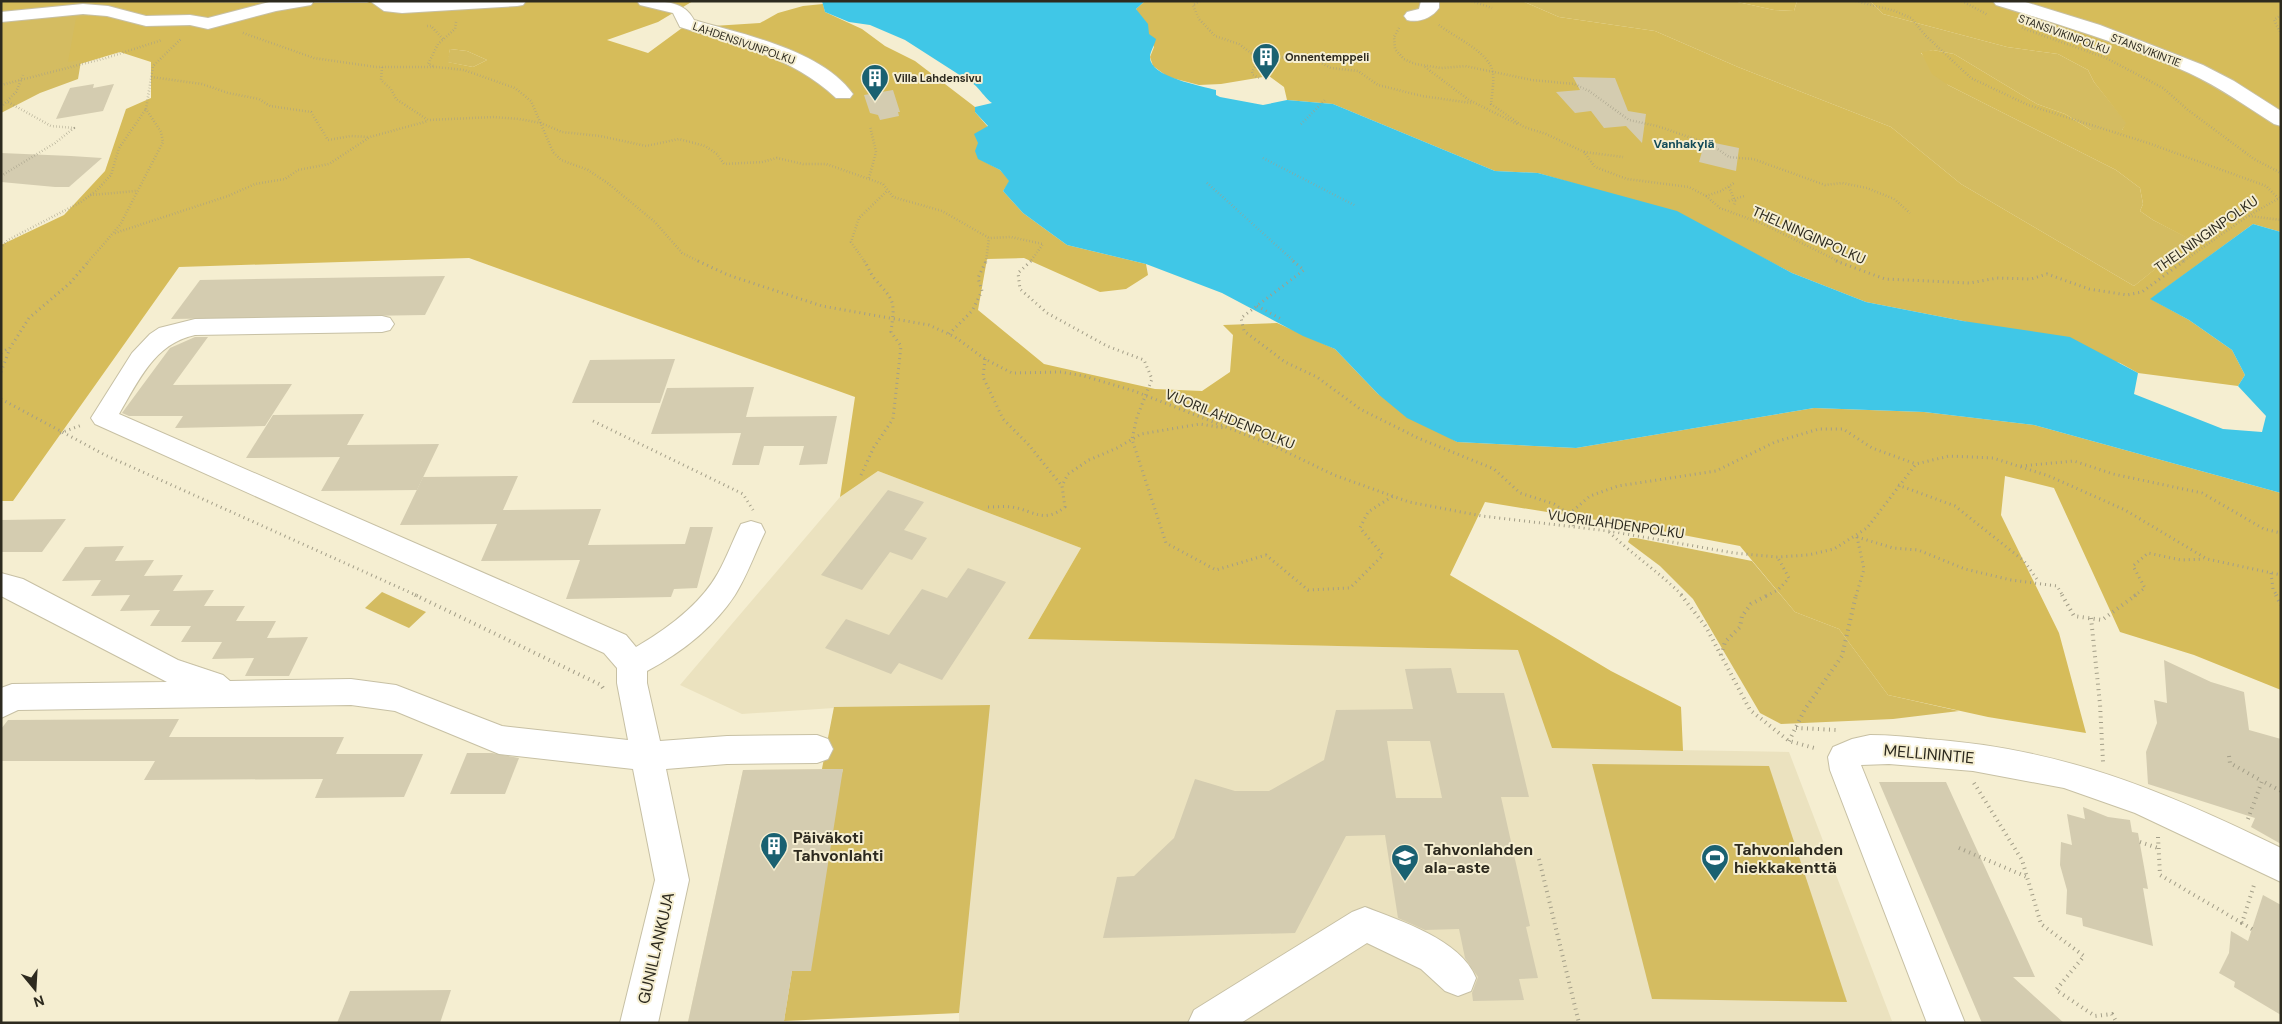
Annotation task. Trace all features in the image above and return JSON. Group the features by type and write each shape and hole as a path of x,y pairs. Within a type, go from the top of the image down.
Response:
{"street":[{"path":"1,17 83,9 108,11 146,21 190,20 208,24 275,6 305,1"},
{"path":"379,1 390,7 402,8 517,1"},
{"name":"LAHDENSIVUNPOLKU","path":"646,1 674,6 682,10 686,23 800,63 830,81 843,94"},
{"name":"STANSVIKINTIE","path":"1999,10 2094,29 2173,59 2227,85 2281,120"},
{"path":"382,324 195,327 168,334 152,346 140,361 104,418 616,644 632,664 655,654 710,605 724,588 751,532"},
{"path":"1,584 13,587 168,669 212,684 224,693"},
{"name":"GUNILLANKUJA","path":"632,664 632,683 672,880 639,1023"},
{"path":"1,705 12,697 351,692 396,698 447,717 499,740 647,756 727,750 817,749"},
{"name":"MELLININTIE","path":"1844,757 1854,751 1874,749 1948,754 2035,768 2105,787 2198,825 2268,872"},
{"path":"1844,757 1850,779 1946,1023"},
{"path":"1208,1023 1365,924 1434,956 1458,978"}],"path":[{"path":"1200,1 1193,6 1199,19 1215,36 1239,44 1259,59 1308,56 1331,68 1358,72 1378,85 1422,96 1471,103"},
{"path":"1472,1 1492,8"},
{"path":"1856,1 1895,11 1911,18 1926,36 1971,78 2028,105 2148,144 2266,186 2276,197 2281,198"},
{"path":"1962,1 1978,12 1999,10"},
{"path":"436,67 428,64 438,44 455,29 457,23 449,14 451,6"},
{"path":"1524,127 1491,104 1493,71 1474,46 1456,38 1423,10 1399,27 1394,37 1395,49 1404,59 1425,67 1471,103 1486,112 1524,127 1546,134 1584,152 1623,156"},
{"path":"2281,15 2274,20 2281,34"},
{"name":"VUORILAHDENPOLKU","path":"208,24 232,29 314,58 382,67 436,67 464,70 515,88 531,101 553,152 561,160 588,170 622,194 656,223 682,253 728,275 822,306 929,325 949,334 985,359 1012,373 1061,372 1084,376 1145,395 1232,429 1334,475 1409,502 1482,516 1609,531 1734,553 1777,557 1808,555 1834,549 1857,537 1867,528 1898,485 1916,464"},
{"path":"1,248 8,240 81,202 110,176 118,148 146,109 153,66 190,30 208,24"},
{"name":"STANSIVIKINPOLKU","path":"2014,26 2106,58 2163,88 2188,110 2254,160 2281,173"},
{"path":"1,85 106,58 164,39"},
{"path":"1259,59 1252,72 1253,75 1262,79"},
{"path":"1425,67 1465,66 1532,80 1574,84 1589,91 1628,120 1657,126 1712,145 1736,159 1753,159 1825,185 1836,182 1847,183 1884,195 1901,204 1910,213"},
{"path":"382,67 381,80 391,89 396,99 428,120"},
{"path":"1,107 8,102 23,80 24,73"},
{"path":"151,77 202,84 228,93 259,99 270,106 311,112 328,140 351,136 370,137 394,132 428,120 494,117 541,123 562,132 600,136 646,146 679,139 696,142 717,154 724,164 762,162 777,158 803,164 826,164 859,177 870,178 883,184 894,197 907,203 942,211 989,238 1011,237 1043,244 1037,255 1018,273 1020,289 1047,313 1107,346 1144,360 1152,379 1145,395 1132,439 1166,542 1216,570 1266,555 1308,590 1350,588 1383,554 1360,528 1368,512 1392,496"},
{"path":"1301,124 1326,98"},
{"path":"1,176 55,144 74,128 51,126 8,102"},
{"path":"1,372 10,348 29,318 70,283 120,225 163,142 161,132 146,109"},
{"path":"870,126 877,142 876,161 870,178"},
{"path":"113,234 228,196 255,184 285,179 298,170 329,164 338,156 370,137"},
{"path":"1584,152 1595,167 1616,176 1689,187 1706,196 1734,183"},
{"path":"1263,158 1356,206"},
{"path":"1207,184 1304,270 1242,318 1244,331 1266,350 1317,378 1360,409 1388,424 1494,469 1520,493 1554,504 1569,514 1574,528"},
{"path":"1728,187 1735,199 1734,206"},
{"path":"861,475 874,447 893,419 901,346 891,332 894,306 889,293 872,276 869,266 851,242 859,218 888,190"},
{"path":"90,195 136,191"},
{"name":"THELNINGINPOLKU","path":"1706,196 1720,208 1763,224 1835,260 1885,279 1970,282 1997,278 2032,279 2047,274 2089,289 2128,295 2142,292 2163,275 2276,197"},
{"path":"1729,201 1744,196"},
{"path":"2248,216 2281,220"},
{"path":"949,334 972,311 982,291 978,278 987,259 989,238"},
{"path":"1257,306 1281,319"},
{"path":"1,354 10,348"},
{"path":"985,359 983,377 1003,420 1028,444 1062,486 1066,507 1055,516 1036,516 1015,507 988,506"},
{"path":"1,399 42,424 125,465 288,536 601,685"},
{"path":"593,421 743,494 754,514 751,532"},
{"path":"1062,486 1068,474 1089,460 1117,448 1141,434 1200,424 1232,429"},
{"path":"1569,514 1590,496 1618,486 1716,471 1775,442 1820,429 1843,430 1872,448 1916,464 1949,456 1993,458 2049,476 2125,510 2207,559"},
{"path":"2019,466 2074,461 2113,474 2202,493 2264,529 2281,533"},
{"path":"1898,485 1955,506 2024,561 2039,582"},
{"path":"1609,531 1632,554 1666,579 1689,603 1706,627 1750,710 1789,741 1844,757"},
{"path":"1789,741 1805,709 1842,656 1848,620 1864,569 1857,537 1893,548 1918,550 1964,569 2011,580 2039,582 2057,586 2074,616 2102,620 2145,588 2133,566 2148,553 2181,560 2207,559 2281,575"},
{"path":"1721,655 1725,642 1740,628 1742,616 1750,604 1778,590 1789,578 1777,557"},
{"path":"2271,573 2273,589 2281,605"},
{"path":"2091,618 2100,704 2105,787"},
{"path":"2229,756 2230,763 2281,791"},
{"path":"1972,780 2022,860 2041,924 2084,956 2056,990 2095,1016 2112,1014 2117,1023"},
{"path":"2247,821 2262,781"},
{"path":"2158,830 2160,875 2252,929"},
{"path":"2140,842 2158,848"},
{"path":"1959,848 2027,876"},
{"path":"1539,859 1579,1023"},
{"path":"2242,923 2268,872"}],"shaded area":[{"path":"1,1 367,3 372,1 693,1 658,22 607,40 648,53 682,28 760,23 778,13 803,6 823,4 825,12 862,29 885,46 915,61 975,107 975,112 988,127 978,143 978,158 1000,170 1010,181 1003,191 1023,213 1067,245 1146,264 1148,275 1126,289 1100,292 1024,258 987,259 978,310 1044,364 1155,389 1202,391 1230,372 1233,335 1223,325 1277,323 1335,349 1378,394 1457,442 1576,448 1814,408 1924,412 2034,425 2281,493 2281,690 2194,655 2120,632 2054,488 2005,476 2001,515 2059,633 2086,733 1988,717 1888,695 1839,629 1795,612 1740,546 1652,529 1485,502 1450,575 1611,671 1681,707 1683,751 1552,748 1518,650 1028,639 1081,548 878,471 840,497 855,397 469,258 179,267 13,501 1,501 1,245 64,215 105,171 126,109 151,98 151,62 120,52 80,64 80,60 68,62 76,18 88,16 89,12 1,15","holes":["450,49 467,51 487,60 473,67 448,62"]},
{"path":"1145,1 1522,1 1559,17 1655,31 1738,67 1891,127 1961,184 2134,286 2191,240 2140,211 2143,204 2140,188 2116,170 1948,85 1932,74 1921,52 1933,50 1954,54 2037,104 2065,114 2091,130 2122,130 2126,123 2094,82 2088,70 2058,54 2007,47 1883,14 1870,1 2281,1 2281,232 2253,224 2151,299 2189,320 2232,350 2245,375 2238,386 2138,373 2120,363 1963,321 1866,302 1792,273 1744,248 1627,199 1538,173 1495,171 1333,104 1287,100 1284,87 1269,76 1221,84 1199,85 1168,77 1153,66 1150,57 1154,47 1136,9"},
{"path":"1522,1 1733,1 1774,10 1794,11 1797,1 1870,1 1883,14 2007,47 2058,54 2088,70 2094,82 2127,123 2122,130 2091,130 2065,114 2037,104 1954,54 1933,50 1921,53 1948,85 2116,170 2140,188 2143,204 2140,211 2153,220 2192,240 2134,286 1961,184 1891,127 1738,67 1655,31 1559,17"},
{"path":"1733,1 1797,1 1794,11 1774,10"},
{"path":"1,11 89,13 78,79 40,93 1,113"},
{"path":"450,49 467,51 487,60 473,67 447,62"},
{"name":"Tahvonlahden ala-aste","path":"878,471 1081,548 1028,639 1519,650 1553,748 1789,752 1892,1021 959,1023 959,1013 688,1022 743,770 822,769 834,708 742,714 680,685 840,497"},
{"path":"1630,538 1752,561 1795,612 1839,629 1888,695 1959,711 1893,719 1781,724 1760,713 1693,599 1660,566 1628,542"},
{"path":"382,592 426,612 409,628 365,608"},
{"path":"990,705 959,1013 784,1021 792,971 843,769 822,769 834,707"},
{"name":"Tahvonlahden hiekkakenttä","path":"1592,764 1769,766 1847,1002 1652,999"}],"water":[{"path":"822,1 1145,1 1136,9 1148,24 1149,34 1156,39 1150,55 1152,64 1158,70 1177,80 1216,90 1216,95 1220,97 1263,105 1287,100 1333,104 1495,171 1538,173 1677,211 1792,273 1866,302 1963,321 2070,337 2138,373 2134,394 2223,429 2262,432 2266,416 2238,386 2245,375 2232,350 2189,320 2150,299 2253,224 2281,232 2281,493 2034,425 1924,412 1814,408 1576,448 1457,442 1407,418 1378,394 1335,349 1303,336 1222,293 1146,264 1067,245 1023,213 1003,191 1009,181 1000,170 978,159 975,151 978,143 974,134 988,126 975,112 975,107 992,103 974,84 965,80 959,80 958,74 905,40 870,25 849,22 825,12"}],"building":[{"path":"1573,77 1615,78 1628,111 1646,114 1642,143 1626,126 1604,128 1591,111 1575,113 1556,92 1580,90"},
{"path":"94,84 93,88 114,84 103,111 56,119 70,88"},
{"name":"Villa Lahdensivu","path":"893,90 900,112 898,112 899,116 880,120 878,115 870,113 864,95"},
{"path":"1705,141 1739,148 1736,171 1699,162"},
{"path":"1,153 102,158 69,187 55,187 1,182"},
{"path":"445,276 425,315 171,319 200,280"},
{"path":"195,337 208,337 173,385 292,384 265,426 175,428 183,416 129,416 122,413 170,348"},
{"path":"675,359 660,403 572,403 590,360"},
{"path":"754,387 746,417 837,416 827,464 799,465 804,446 764,446 759,465 732,465 741,433 651,434 667,388"},
{"path":"364,414 347,445 439,444 417,490 321,491 340,457 246,458 273,415"},
{"path":"518,476 503,510 601,509 588,545 685,544 690,527 713,527 697,588 674,589 671,597 566,599 580,560 481,561 497,524 400,525 423,477"},
{"path":"888,490 924,502 904,530 927,538 912,560 890,552 862,590 821,575"},
{"path":"66,519 42,552 1,552 1,520"},
{"path":"124,546 115,561 154,560 144,576 183,575 173,591 214,590 204,606 245,606 236,621 276,621 267,638 308,637 289,676 245,676 254,658 212,659 222,642 181,642 191,626 150,626 160,610 120,611 130,595 91,596 101,580 62,581 85,547"},
{"path":"968,568 1006,582 942,680 899,663 891,674 825,648 846,619 889,635 922,589 947,598"},
{"path":"2164,660 2211,682 2244,692 2249,730 2281,739 2281,844 2251,827 2255,818 2148,784 2146,752 2157,723 2154,700 2167,703"},
{"path":"1451,668 1457,693 1504,693 1529,797 1501,797 1530,926 1526,927 1538,978 1519,979 1524,1000 1473,1001 1472,993 1478,977 1465,958 1459,929 1425,930 1398,918 1385,835 1346,836 1295,933 1103,938 1117,877 1134,876 1174,838 1195,779 1235,791 1269,791 1324,760 1336,710 1413,709 1405,669","holes":["1387,741 1430,741 1442,798 1396,798"]},
{"path":"179,719 169,737 344,737 336,754 423,754 404,797 315,798 323,779 144,780 155,761 1,761 1,729 8,720"},
{"path":"467,753 492,753 519,758 505,794 450,794"},
{"name":"Päiväkoti Tahvonlahti","path":"843,769 811,971 792,971 784,1021 688,1022 743,770"},
{"path":"1879,782 1946,782 2035,977 2013,977 2064,1023 1982,1023"},
{"path":"2083,807 2108,817 2130,820 2132,832 2138,833 2148,889 2143,888 2153,946 2083,926 2082,918 2066,914 2067,890 2060,865 2061,842 2072,845 2067,814 2085,819"},
{"path":"2263,895 2281,905 2281,1015 2234,987 2235,982 2219,973 2229,953 2231,931 2248,941"},
{"path":"451,990 440,1023 337,1023 350,991"}],"place":[{"name":"Onnentemppeli","path":"1266,81"},
{"name":"Villa Lahdensivu","path":"875,102"},
{"name":"Päiväkoti Tahvonlahti","path":"774,870"},
{"name":"Tahvonlahden ala-aste","path":"1405,882"},
{"name":"Tahvonlahden hiekkakenttä","path":"1715,882"}],"district":[{"name":"Vanhakylä","path":"1684,144"}]}
